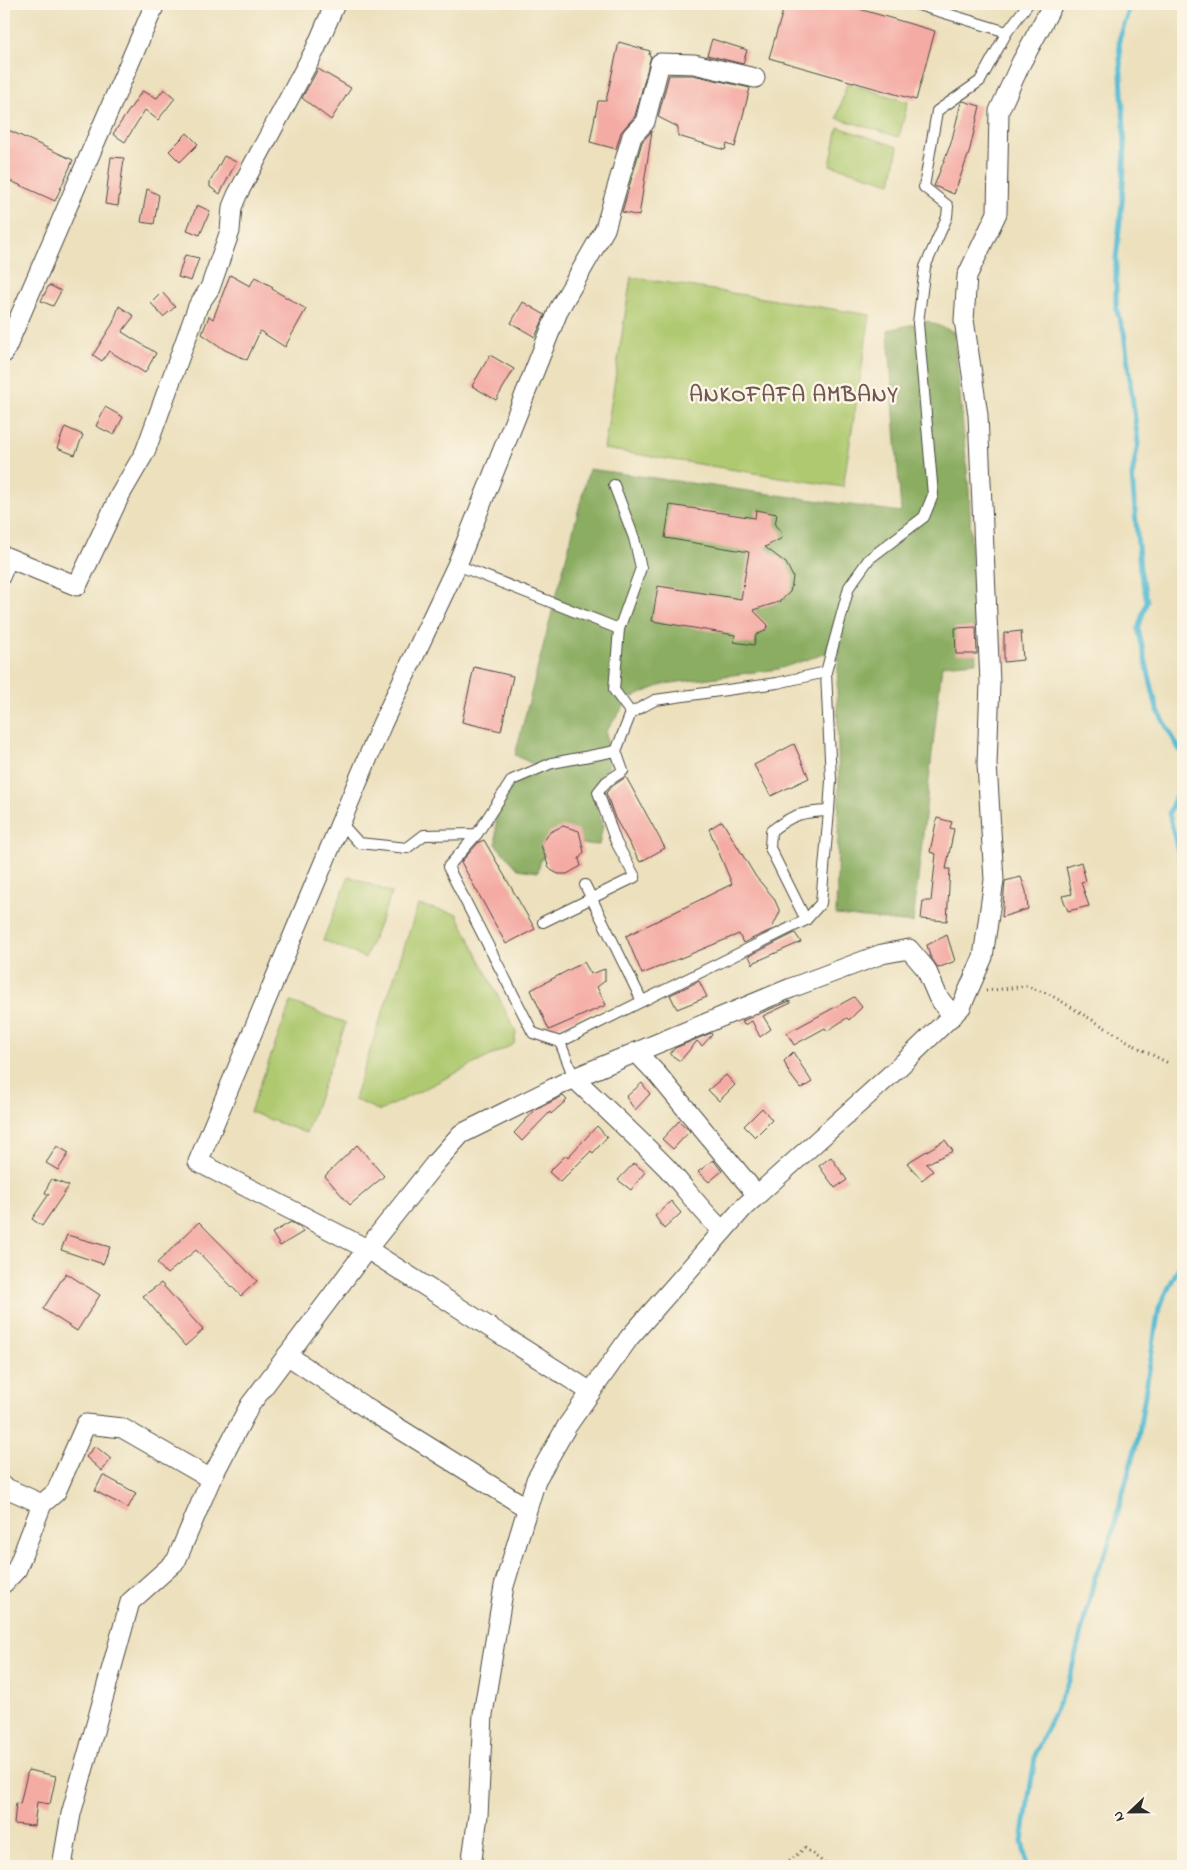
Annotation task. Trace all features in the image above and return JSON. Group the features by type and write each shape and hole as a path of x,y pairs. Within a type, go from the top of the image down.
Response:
{"street":[{"path":"4,353 155,4"},
{"path":"8,558 77,586 120,495 145,452 198,306 210,288 230,231 232,207 237,195 316,50 335,4"},
{"path":"471,1866 478,1816 483,1714 504,1586 536,1480 567,1426 628,1338 744,1207 898,1068 961,1008 983,957 994,880 987,764 990,683 978,416 964,320 967,276 997,213 999,111 1021,63 1053,4"},
{"path":"591,1392 367,1249 198,1162 382,724 457,565 560,309 605,229 632,136 644,122 660,63 694,64 754,78"},
{"path":"62,1866 71,1814 130,1602 176,1561 210,1479 250,1405 367,1249 436,1161 461,1134 574,1078 783,992 882,954 909,949 926,969 938,997 953,1016"},
{"path":"636,1052 658,1075 758,1195"},
{"path":"574,1078 656,1157 682,1185 708,1218 723,1231"},
{"path":"287,1355 371,1411 527,1508"},
{"path":"4,1583 17,1569 42,1504 56,1492 86,1424 122,1428 210,1479"},
{"path":"4,1487 42,1504"}],"lane":[{"path":"915,4 1007,32"},
{"path":"616,751 552,763 512,780 477,834 448,867 533,1033 560,1042 806,920 821,903 831,780 826,672 849,587 869,559 924,516 933,495 918,323 925,267 947,217 948,206 924,187 937,111 980,81 1007,32 1028,4"},
{"path":"614,485 634,538 641,568 619,629 614,690 631,713"},
{"path":"4,579 8,558"},
{"path":"457,565 619,629"},
{"path":"543,922 634,878 616,842 598,792 606,782 623,772 616,751 631,713 655,700 777,683 826,672"},
{"path":"806,920 770,848 771,831 787,818 806,812 829,811"},
{"path":"341,823 359,843 406,848 424,835 477,834"},
{"path":"585,885 642,1001"},
{"path":"560,1042 574,1078"}],"path":[{"path":"967,993 1026,986 1049,994 1139,1048 1170,1064"},
{"path":"776,1866 788,1862 805,1848 828,1866"}],"green space":[{"path":"847,83 908,102 899,137 837,118"},
{"path":"838,127 898,147 891,183 830,165"},
{"path":"631,277 870,315 843,487 604,449"},
{"path":"927,321 954,332 969,491 976,662 942,665 913,923 836,915 839,799 837,688 839,649 778,669 664,684 630,698 606,731 609,766 591,789 603,825 599,845 564,843 541,859 538,872 518,869 496,845 496,806 515,778 538,767 515,755 589,469 901,512 888,330"},
{"path":"349,876 392,893 365,958 323,940"},
{"path":"418,905 457,914 516,1032 514,1044 380,1111 354,1099"},
{"path":"291,1002 346,1023 306,1133 250,1112"}],"building":[{"path":"785,4 842,4 935,31 916,100 769,58"},
{"path":"712,39 747,50 743,64 707,55"},
{"path":"619,42 650,51 649,55 651,56 635,116 621,132 616,149 590,142 598,101 606,101"},
{"path":"318,69 351,88 331,120 302,98"},
{"path":"669,75 693,75 750,88 735,147 727,144 725,150 678,136 678,127 658,117"},
{"path":"164,89 175,98 158,120 145,110 125,142 113,134 142,91 157,98"},
{"path":"963,101 980,106 969,153 954,194 934,186 951,143"},
{"path":"4,128 73,160 55,201 4,178"},
{"path":"652,131 639,216 622,212 642,142"},
{"path":"187,133 198,144 180,162 169,151"},
{"path":"224,156 236,162 220,194 210,187 210,182"},
{"path":"111,157 124,158 118,206 105,204"},
{"path":"147,189 159,195 154,224 141,222"},
{"path":"197,205 210,211 200,235 187,230"},
{"path":"185,255 199,258 191,281 178,277"},
{"path":"230,275 250,286 255,277 306,309 285,347 260,331 247,360 225,350 202,334 209,316 213,319"},
{"path":"49,285 61,291 53,306 41,301"},
{"path":"162,292 175,307 163,317 151,303"},
{"path":"523,302 545,315 535,337 511,323"},
{"path":"119,306 134,316 122,332 156,353 145,373 109,351 102,361 93,355 113,323"},
{"path":"490,355 514,369 496,400 472,386"},
{"path":"105,407 123,417 114,435 96,426"},
{"path":"65,427 83,435 75,455 57,448"},
{"path":"670,505 755,518 756,510 777,514 775,525 781,532 782,538 765,547 786,563 793,577 792,584 790,592 779,602 753,610 768,625 765,631 756,635 754,645 734,642 735,635 652,621 658,586 741,599 749,552 665,538"},
{"path":"976,627 977,654 956,654 955,628"},
{"path":"1021,631 1023,660 1004,662 1004,633"},
{"path":"474,667 513,676 501,731 462,722"},
{"path":"794,744 809,778 771,796 754,765"},
{"path":"626,777 665,848 640,862 615,818 606,793 611,787"},
{"path":"937,818 952,822 950,828 954,829 946,869 950,869 947,921 921,919 923,901 931,901 936,854 930,852"},
{"path":"722,821 756,877 774,898 780,912 771,930 743,943 739,934 642,974 626,936 732,884 709,829"},
{"path":"563,826 579,831 584,852 579,859 581,866 567,874 558,874 551,870 548,865 541,845 550,832"},
{"path":"484,840 535,929 506,944 461,862 479,842"},
{"path":"1081,862 1086,881 1081,882 1089,906 1068,911 1062,896 1072,894 1066,867"},
{"path":"1021,877 1026,891 1028,909 1002,917 1005,881"},
{"path":"795,933 801,942 755,962 753,965 749,956"},
{"path":"947,935 955,961 938,968 930,956 927,945"},
{"path":"584,962 591,974 605,969 605,981 597,987 606,1005 549,1030 531,990"},
{"path":"699,981 707,997 677,1009 670,995"},
{"path":"854,997 862,1007 849,1020 847,1018 827,1031 825,1028 794,1045 787,1033"},
{"path":"790,1001 791,1003 763,1016 771,1029 760,1037 752,1021 744,1025 742,1021"},
{"path":"711,1033 712,1035 702,1046 697,1041 680,1061 670,1054 675,1048"},
{"path":"793,1052 812,1082 801,1089 789,1073 784,1061"},
{"path":"726,1075 735,1085 719,1101 708,1090"},
{"path":"642,1083 650,1094 635,1110 626,1097"},
{"path":"563,1096 567,1100 551,1114 550,1112 522,1141 514,1133 535,1110"},
{"path":"762,1108 772,1120 755,1137 744,1126"},
{"path":"679,1121 690,1131 673,1149 662,1139"},
{"path":"597,1126 607,1137 593,1153 591,1151 560,1182 549,1172 566,1155 568,1157"},
{"path":"945,1140 953,1151 926,1164 933,1171 922,1180 907,1163"},
{"path":"357,1145 384,1176 350,1205 325,1176"},
{"path":"57,1146 69,1153 58,1170 46,1163"},
{"path":"831,1157 847,1180 835,1188 819,1166"},
{"path":"713,1160 722,1171 709,1182 698,1172"},
{"path":"634,1163 645,1172 631,1190 618,1180"},
{"path":"51,1179 69,1186 42,1226 32,1219 49,1194 45,1193"},
{"path":"671,1201 681,1213 664,1229 655,1216"},
{"path":"199,1222 257,1281 241,1296 196,1250 167,1274 157,1263"},
{"path":"291,1222 300,1227 303,1232 280,1246 272,1233"},
{"path":"67,1235 110,1247 103,1264 61,1250"},
{"path":"66,1273 100,1295 77,1331 43,1309"},
{"path":"161,1283 203,1330 185,1346 143,1296"},
{"path":"95,1446 111,1459 102,1471 86,1457"},
{"path":"103,1475 136,1493 128,1508 95,1491"},
{"path":"28,1770 56,1776 50,1804 37,1802 34,1826 14,1824 16,1803 20,1804"}],"waterway":[{"path":"1132,4 1119,40 1125,146 1116,259 1116,309 1124,332 1138,443 1132,476 1140,569 1147,601 1138,629 1157,709 1183,756"},
{"path":"1183,771 1179,788 1169,813 1183,869"},
{"path":"1027,1866 1022,1841 1036,1751 1069,1681 1095,1577 1109,1544 1138,1438 1159,1308 1183,1258"}],"district":[{"name":"ANKOFAFA AMBANY","path":"794,393"}]}
